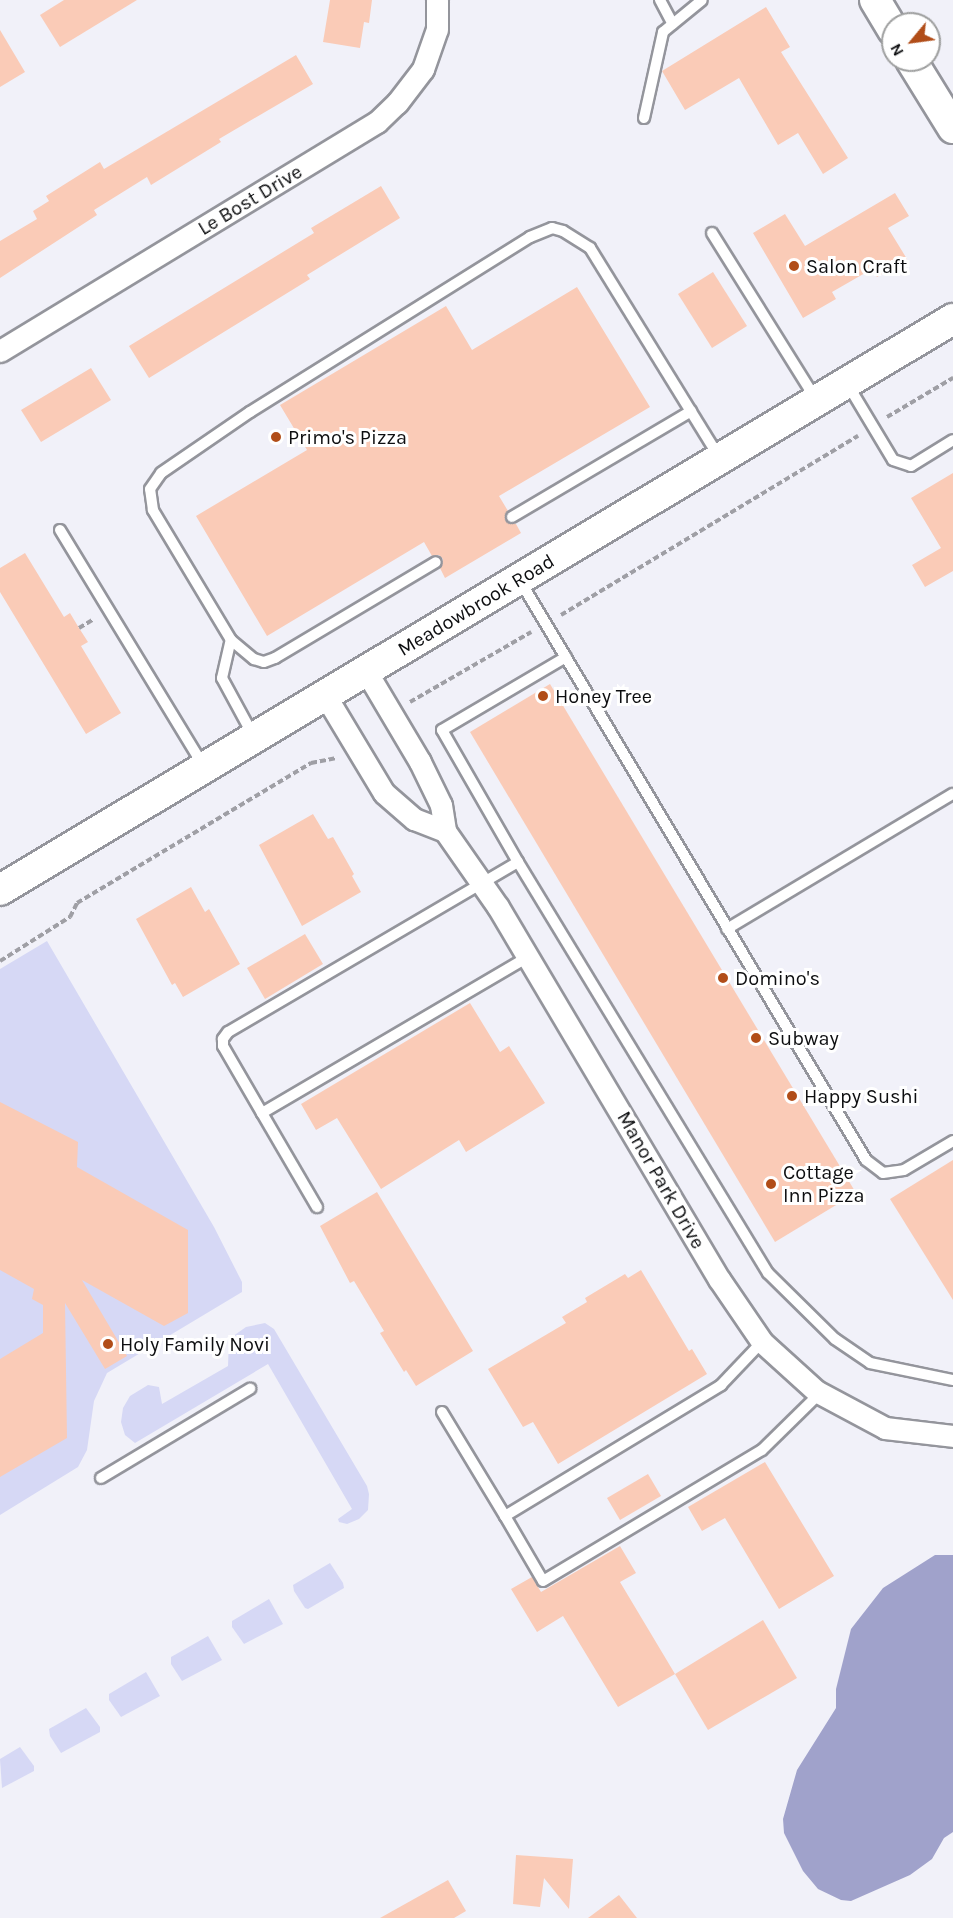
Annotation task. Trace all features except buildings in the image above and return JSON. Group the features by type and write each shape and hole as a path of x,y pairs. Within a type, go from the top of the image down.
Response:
{"street":[{"name":"Le Bost Drive","path":"0,351 377,122 397,104 423,69 437,29 437,0"},
{"path":"919,72 952,126"},
{"name":"Meadowbrook Road","path":"0,890 953,320"},
{"name":"Manor Park Drive","path":"366,670 441,805 445,831 528,957 719,1279 762,1342 820,1393 885,1428 953,1436"},
{"path":"325,695 384,793 414,819 445,831"}],"lane":[{"path":"660,0 673,24"},
{"path":"644,118 663,32 702,0"},
{"path":"436,562 275,658 264,662 254,659 231,640 153,510 150,489 161,472 250,412 530,237 552,228 562,231 590,248 720,459"},
{"path":"712,233 817,401"},
{"path":"847,383 893,460 911,466 953,440"},
{"path":"512,517 691,411"},
{"path":"60,530 204,767"},
{"path":"519,579 548,623 727,929 867,1160 883,1173 904,1170 953,1141"},
{"path":"231,640 222,678 254,738"},
{"path":"566,657 442,730 518,862 768,1273 835,1339 870,1363 953,1380"},
{"path":"727,929 953,794"},
{"path":"317,1208 223,1046 225,1035 518,862"},
{"path":"262,1113 528,957"},
{"path":"505,1516 721,1385 762,1342"},
{"path":"101,1478 250,1389"},
{"path":"442,1412 543,1581 762,1450 820,1393"}],"path":[{"path":"408,708 411,701 548,623 953,378"},
{"path":"79,628 95,618"},
{"path":"0,961 70,917 77,903 311,763 334,760 357,749"}],"shaded area":[{"path":"47,941 214,1227 242,1282 242,1292 107,1373 94,1401 87,1450 78,1467 0,1515 0,969"},
{"path":"265,1323 274,1329 367,1486 368,1510 359,1519 347,1524 339,1522 338,1519 352,1509 268,1364 135,1443 125,1435 121,1422 123,1408 130,1396 148,1385 159,1387 162,1404 228,1366 229,1339 246,1327"},
{"path":"935,1555 953,1555 953,1832 944,1838 932,1859 910,1875 851,1901 841,1900 818,1889 803,1871 784,1833 783,1819 797,1770 836,1708 836,1689 851,1629 883,1588"},
{"path":"330,1563 344,1588 308,1609 305,1608 294,1591 293,1585"},
{"path":"269,1599 283,1624 244,1644 232,1627 232,1621"},
{"path":"208,1636 222,1660 182,1681 171,1664 171,1657"},
{"path":"146,1672 160,1696 121,1717 109,1700 109,1694"},
{"path":"86,1708 100,1727 100,1732 61,1753 50,1736 49,1729"},
{"path":"20,1747 34,1766 34,1771 2,1788 0,1759"}],"place":[{"name":"Salon Craft","path":"794,266"},
{"name":"Primo's Pizza","path":"276,437"},
{"name":"Honey Tree","path":"543,696"},
{"name":"Domino's","path":"723,978"},
{"name":"Subway","path":"756,1038"},
{"name":"Happy Sushi","path":"792,1096"},
{"name":"Cottage Inn Pizza","path":"771,1184"},
{"name":"Holy Family Novi","path":"108,1344"}]}
